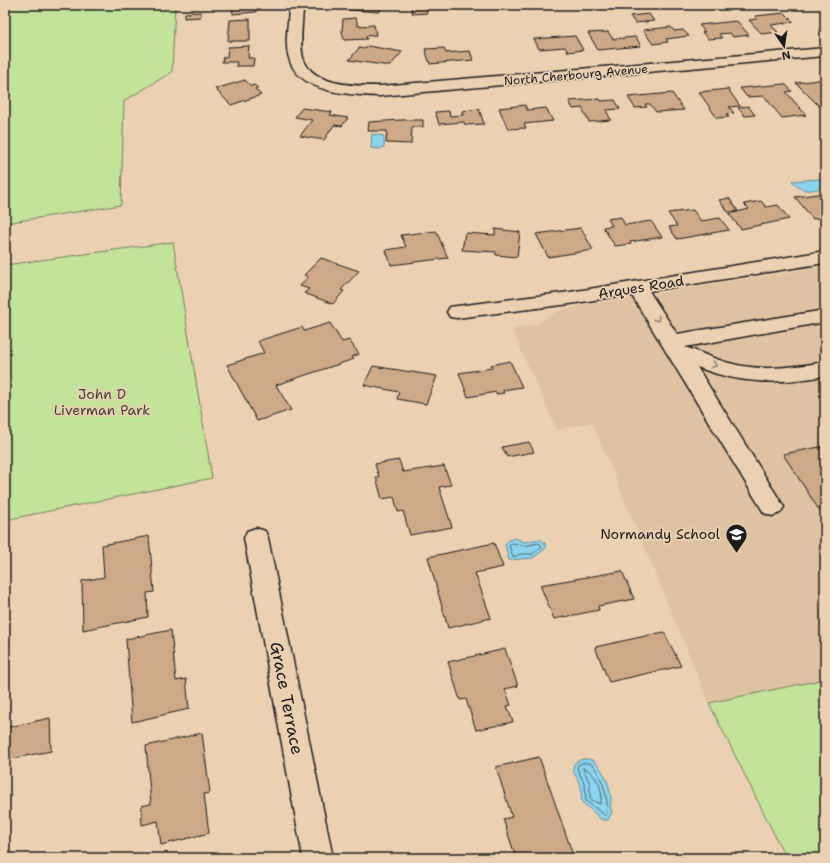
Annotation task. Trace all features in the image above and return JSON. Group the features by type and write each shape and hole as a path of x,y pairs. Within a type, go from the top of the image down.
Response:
{"street":[{"name":"North Cherbourg Avenue","path":"296,5 296,58 301,69 313,78 327,84 358,91 380,91 619,72 825,52"},
{"name":"Arques Road","path":"457,312 637,288 825,257"},
{"path":"637,288 675,346 772,506"},
{"path":"675,346 825,316"},
{"path":"675,346 723,369 747,374 768,376 825,369"},
{"name":"Grace Terrace","path":"256,538 318,858"}],"shaded area":[{"name":"Normandy School","path":"825,266 825,679 709,703 592,422 557,430 512,330 538,323 558,311 584,305"}],"green space":[{"path":"5,5 175,5 172,72 124,101 121,205 5,223"},
{"name":"John D Liverman Park","path":"173,242 212,478 5,520 5,265"},
{"path":"825,679 825,858 786,858 709,703"}],"water":[{"path":"372,134 384,136 384,147 379,149 371,148"},
{"path":"820,179 825,181 825,187 811,190 799,188 792,181"},
{"path":"515,538 524,542 540,539 545,543 546,548 533,558 509,560 505,544 509,540"},
{"path":"589,759 596,763 607,781 611,795 610,806 612,812 608,820 602,820 582,802 582,789 573,771 573,767 577,761"}],"building":[{"path":"232,5 263,5 263,8 256,9 256,12 233,14"},
{"path":"340,5 383,5 379,12 338,9"},
{"path":"410,5 451,5 451,7 427,7 427,13 413,14"},
{"path":"201,12 200,17 184,18 185,13"},
{"path":"785,13 794,22 771,25 778,32 762,34 749,20 757,19 755,16"},
{"path":"649,14 654,21 635,23 630,16"},
{"path":"356,18 358,26 374,25 376,35 366,36 367,39 344,40 342,31 343,19"},
{"path":"250,19 250,41 228,41 230,20"},
{"path":"737,21 749,35 733,37 730,33 719,34 722,38 708,39 702,32 705,32 699,25"},
{"path":"671,27 674,31 683,30 689,36 666,39 668,42 653,44 643,30"},
{"path":"608,32 613,39 636,37 641,46 598,50 588,33"},
{"path":"575,36 583,50 568,52 565,47 539,49 534,39"},
{"path":"249,46 248,58 254,58 253,66 236,66 237,62 222,62 223,57 227,57 228,47"},
{"path":"368,46 402,52 390,66 349,60 359,48 364,49"},
{"path":"444,48 446,53 470,51 473,60 430,64 425,49"},
{"path":"825,79 825,105 819,106 796,83"},
{"path":"245,80 251,86 254,85 258,88 255,89 261,95 231,105 215,89"},
{"path":"785,84 792,91 786,92 806,115 782,118 764,96 747,97 740,88"},
{"path":"728,89 740,106 729,107 734,113 726,114 729,117 717,118 699,92"},
{"path":"672,93 684,110 656,112 650,104 645,104 647,107 635,108 628,97"},
{"path":"600,99 601,101 615,100 620,109 606,110 611,120 589,122 582,108 573,109 569,101"},
{"path":"525,105 527,110 546,108 553,121 524,124 526,128 508,129 499,108"},
{"path":"748,106 755,115 745,116 738,108"},
{"path":"302,108 332,112 330,115 348,118 342,126 334,125 324,140 300,136 312,120 295,117"},
{"path":"479,109 484,124 465,125 464,122 439,124 435,112 449,111 450,116 463,115 462,111"},
{"path":"423,120 423,127 412,127 411,144 386,143 387,131 368,131 369,122"},
{"path":"825,193 825,217 813,219 795,197"},
{"path":"729,198 738,211 728,212 719,200"},
{"path":"761,201 766,207 778,205 789,219 741,229 729,214 749,209 744,204"},
{"path":"693,210 701,221 720,218 729,230 677,239 669,227 677,226 668,213"},
{"path":"621,217 625,225 651,221 662,237 615,246 603,227 612,226 608,219"},
{"path":"581,228 593,250 548,257 536,234"},
{"path":"495,229 520,232 517,257 496,255 496,252 462,250 465,233 495,235"},
{"path":"436,231 448,258 391,265 386,250 406,247 401,235"},
{"path":"321,258 359,271 341,290 344,291 333,304 304,293 309,289 300,286 308,277 304,275"},
{"path":"330,323 342,342 349,340 359,354 352,357 354,359 276,385 291,410 257,421 227,365 264,353 258,341 302,327 304,331"},
{"path":"510,361 522,387 503,390 504,393 496,394 496,392 468,397 459,373 492,368 491,365"},
{"path":"373,366 437,376 426,404 397,399 399,392 364,385"},
{"path":"529,442 534,452 507,457 502,447"},
{"path":"825,446 825,519 783,454"},
{"path":"399,460 403,472 444,466 451,485 439,487 452,527 410,535 403,511 398,512 394,497 382,499 376,477 379,477 375,464"},
{"path":"149,536 154,592 147,593 148,617 83,630 82,581 104,577 102,545"},
{"path":"494,543 503,567 475,573 491,618 448,628 428,557"},
{"path":"622,571 634,599 598,606 599,610 554,619 540,585"},
{"path":"171,630 176,681 186,679 189,709 132,722 126,639"},
{"path":"664,632 681,666 609,682 595,647"},
{"path":"505,649 518,686 505,689 511,705 507,706 513,722 476,730 466,699 460,700 448,662"},
{"path":"50,718 51,751 5,760 5,728"},
{"path":"202,733 210,793 204,794 209,833 161,845 158,821 142,825 141,806 151,804 146,746"},
{"path":"539,757 574,858 516,858 503,819 512,817 496,767"}],"place":[{"name":"Normandy School","path":"736,554"}]}
